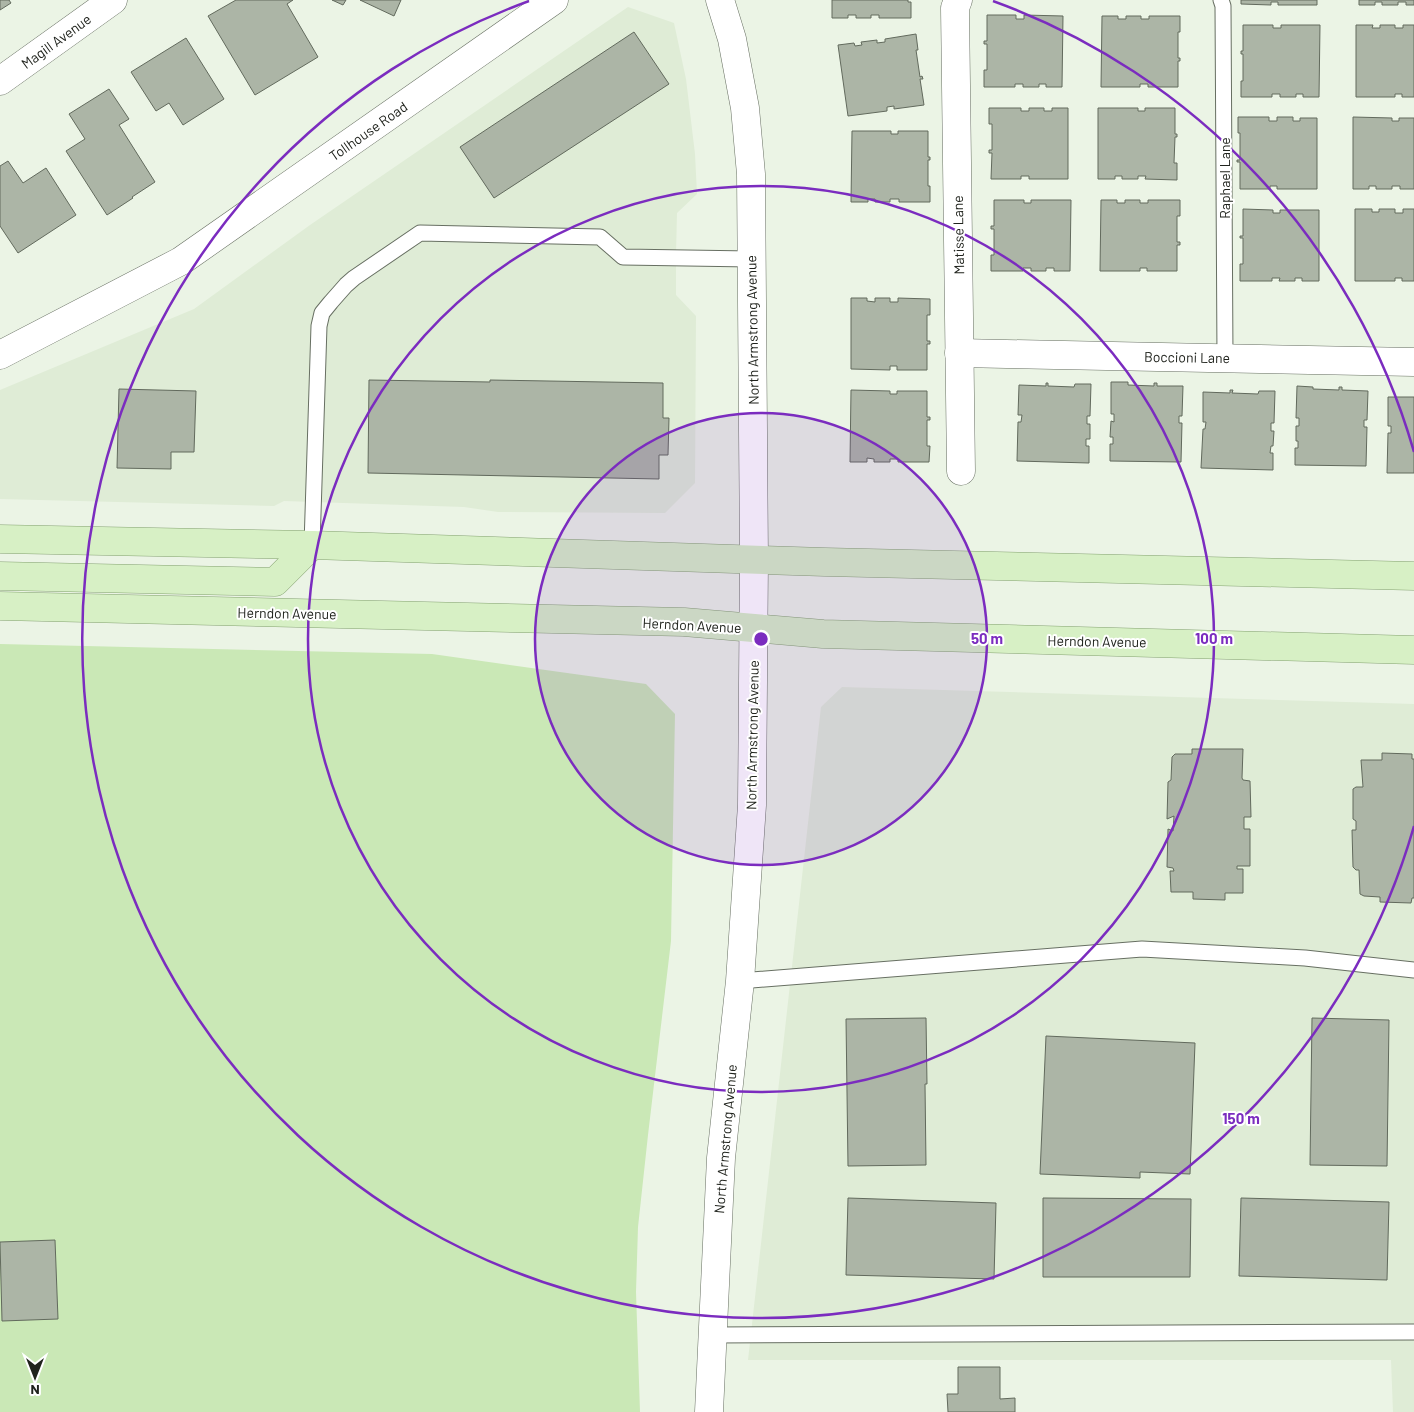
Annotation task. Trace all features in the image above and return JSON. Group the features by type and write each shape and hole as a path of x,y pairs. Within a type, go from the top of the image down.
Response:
{"main road":[{"path":"0,539 312,545 754,560 1414,576"},
{"path":"0,576 275,582 312,545"},
{"name":"Herndon Avenue","path":"0,606 684,622 823,634 1414,650"}],"street":[{"name":"Magill Avenue","path":"0,81 112,0"},
{"name":"Tollhouse Road","path":"0,355 181,262 554,0"},
{"name":"North Armstrong Avenue","path":"709,1412 721,1158 740,981 752,805 754,560 751,174 745,108 732,39 720,0"},
{"name":"Matisse Lane","path":"958,0 956,26 961,471"},
{"name":"Boccioni Lane","path":"959,353 1414,362"}],"lane":[{"name":"Raphael Lane","path":"1220,0 1223,6 1225,357"},
{"path":"312,545 319,326 322,313 354,278 420,233 600,237 623,257 752,260"},
{"path":"740,981 1142,949 1305,958 1414,970"},
{"path":"712,1335 1414,1332"}],"shaded area":[{"path":"628,7 674,23 686,79 695,154 697,194 677,213 676,295 696,316 695,483 665,513 498,512 464,507 284,501 274,506 0,499 0,390 194,309 310,225"},
{"path":"842,687 1414,704 1414,1412 1393,1412 1391,1360 748,1360 821,707"}],"green space":[{"path":"0,644 432,654 646,684 675,714 671,941 638,1227 636,1292 640,1412 0,1412"}],"building":[{"path":"0,0 9,0 11,3 0,10"},
{"path":"236,0 293,0 287,4 318,57 255,95 208,16"},
{"path":"332,0 346,0 343,5"},
{"path":"360,0 401,0 394,16"},
{"path":"832,0 908,0 908,2 911,2 911,18 879,18 879,15 871,15 871,18 856,18 856,15 848,15 848,18 832,18"},
{"path":"1241,0 1317,0 1317,5 1278,5 1278,2 1271,2 1271,5 1241,4"},
{"path":"1359,0 1414,0 1414,5 1398,2 1398,5 1382,5 1382,2 1375,2 1375,5 1359,5"},
{"path":"987,15 1016,15 1016,19 1024,19 1024,15 1063,16 1062,87 1046,87 1046,84 1039,84 1039,87 1023,87 1023,84 1015,84 1015,87 984,87 984,70 987,70 987,44 984,44 984,41 987,41"},
{"path":"1102,16 1118,16 1118,19 1126,19 1126,16 1141,16 1141,19 1149,19 1149,16 1180,16 1180,32 1178,32 1178,58 1180,58 1180,61 1178,61 1178,87 1148,87 1148,84 1140,84 1140,87 1101,87"},
{"path":"1243,25 1273,25 1273,28 1281,28 1281,25 1320,25 1319,97 1303,97 1303,94 1296,94 1296,97 1280,97 1280,94 1272,94 1272,97 1241,97 1241,81 1243,81 1243,54 1241,54 1241,51 1243,51"},
{"path":"1356,25 1373,25 1372,28 1380,28 1380,25 1395,25 1395,28 1403,28 1403,25 1414,25 1414,97 1402,97 1402,94 1395,94 1395,97 1356,97"},
{"path":"634,32 669,84 494,198 460,147"},
{"path":"916,34 920,77 922,76 923,79 920,79 924,105 894,109 894,106 887,107 887,111 848,116 838,45 854,43 855,46 862,45 861,42 877,40 877,43 885,42 885,39"},
{"path":"186,38 224,99 183,125 169,103 156,111 131,72"},
{"path":"109,89 129,119 119,125 155,182 107,215 66,151 85,139 69,114"},
{"path":"989,108 1021,108 1021,111 1029,111 1029,108 1044,108 1044,111 1052,111 1052,108 1068,108 1068,179 1029,179 1029,176 1021,176 1021,179 991,179 992,153 989,153 989,150 992,150 992,124 989,124"},
{"path":"1098,108 1138,108 1138,111 1145,111 1145,108 1175,108 1175,134 1177,134 1177,137 1175,137 1174,163 1177,163 1177,180 1145,179 1146,176 1138,176 1138,179 1122,179 1122,176 1115,176 1115,179 1098,179"},
{"path":"1238,117 1269,117 1269,121 1277,121 1277,117 1293,117 1293,121 1300,121 1300,118 1317,118 1317,189 1277,189 1277,186 1270,186 1270,189 1240,189 1240,162 1237,162 1237,160 1240,160"},
{"path":"1353,117 1392,118 1392,121 1399,121 1399,118 1414,118 1414,189 1400,189 1400,186 1392,186 1392,189 1376,189 1376,186 1369,186 1369,189 1353,189"},
{"path":"852,131 891,131 891,134 898,134 898,131 928,131 928,157 930,157 930,160 928,160 928,186 930,186 930,202 899,202 899,199 890,199 890,202 875,202 875,199 868,199 868,202 851,202"},
{"path":"8,161 23,183 46,168 76,215 18,253 0,226 0,166"},
{"path":"994,200 1024,200 1024,203 1031,203 1031,200 1071,200 1070,271 1054,271 1054,268 1046,268 1046,271 1031,271 1031,268 1023,268 1023,271 991,271 991,255 994,255 994,229 991,229 991,226 994,226"},
{"path":"1101,200 1117,200 1117,203 1125,203 1125,200 1140,200 1140,203 1148,203 1148,200 1180,200 1180,216 1177,216 1177,242 1180,242 1180,245 1177,245 1177,271 1147,271 1147,268 1140,268 1140,271 1100,271"},
{"path":"1243,209 1273,210 1273,213 1280,213 1280,210 1319,210 1319,281 1302,281 1302,278 1295,278 1295,281 1279,281 1280,278 1272,278 1272,281 1240,281 1240,264 1243,264 1243,238 1240,238 1240,236 1243,236"},
{"path":"1355,209 1372,209 1372,212 1379,212 1379,209 1395,209 1395,213 1403,213 1403,209 1414,209 1414,281 1402,281 1402,278 1395,278 1395,281 1355,281"},
{"path":"851,298 867,298 867,301 875,302 875,298 890,298 890,302 898,302 898,298 930,299 930,315 927,315 927,341 930,341 930,344 927,344 927,370 897,370 897,366 890,366 890,370 851,369"},
{"path":"369,380 663,383 663,418 669,418 668,455 659,455 659,479 368,473"},
{"path":"1111,382 1128,382 1128,385 1154,386 1154,383 1157,383 1157,386 1183,386 1182,416 1179,416 1179,423 1182,423 1181,462 1110,461 1110,444 1113,444 1113,437 1110,437 1111,421 1114,422 1114,414 1111,414"},
{"path":"1046,383 1048,383 1048,386 1074,387 1075,384 1091,384 1090,416 1087,416 1087,424 1090,424 1090,439 1086,439 1086,446 1089,446 1089,463 1017,461 1018,422 1021,422 1022,415 1018,415 1019,385 1046,386"},
{"path":"1297,386 1339,390 1339,387 1342,387 1342,390 1368,391 1367,420 1364,420 1364,427 1367,427 1366,466 1295,465 1295,448 1298,448 1296,426 1299,426 1299,418 1296,418"},
{"path":"119,389 196,391 194,452 171,452 171,469 117,468"},
{"path":"851,390 890,391 890,394 897,394 897,391 927,391 927,417 930,417 930,420 927,420 927,446 930,446 929,462 898,462 898,459 890,459 890,462 874,462 874,459 867,458 867,462 850,462"},
{"path":"1230,390 1233,390 1232,393 1258,394 1259,391 1275,391 1274,423 1271,423 1271,431 1274,431 1273,446 1271,446 1270,453 1273,453 1273,470 1201,468 1203,429 1205,429 1206,422 1203,422 1203,392 1230,393"},
{"path":"1388,397 1414,397 1414,473 1387,473 1388,433 1391,433 1391,426 1388,426"},
{"path":"1192,749 1243,749 1242,778 1243,780 1250,781 1251,817 1244,817 1244,829 1250,829 1250,866 1237,866 1237,869 1243,869 1243,893 1225,893 1225,900 1193,899 1193,892 1171,892 1170,871 1174,871 1173,868 1167,867 1168,829 1173,831 1174,816 1167,819 1168,782 1171,780 1172,757 1175,754 1192,754"},
{"path":"1382,753 1412,754 1412,759 1414,759 1414,898 1412,898 1411,903 1380,902 1380,897 1360,894 1359,870 1353,867 1352,830 1356,830 1356,821 1353,819 1353,789 1363,787 1361,760 1382,760"},
{"path":"926,1018 926,1165 848,1166 846,1019"},
{"path":"1312,1018 1389,1020 1387,1166 1310,1165"},
{"path":"1046,1036 1195,1043 1190,1174 1140,1172 1140,1178 1040,1174"},
{"path":"848,1198 996,1203 994,1279 846,1275"},
{"path":"1043,1198 1191,1199 1190,1277 1043,1277"},
{"path":"1241,1198 1389,1202 1387,1280 1239,1276"},
{"path":"55,1240 58,1319 2,1321 0,1242"},
{"path":"958,1367 1000,1367 1000,1399 1015,1398 1015,1412 948,1412 947,1394 958,1394"}]}
